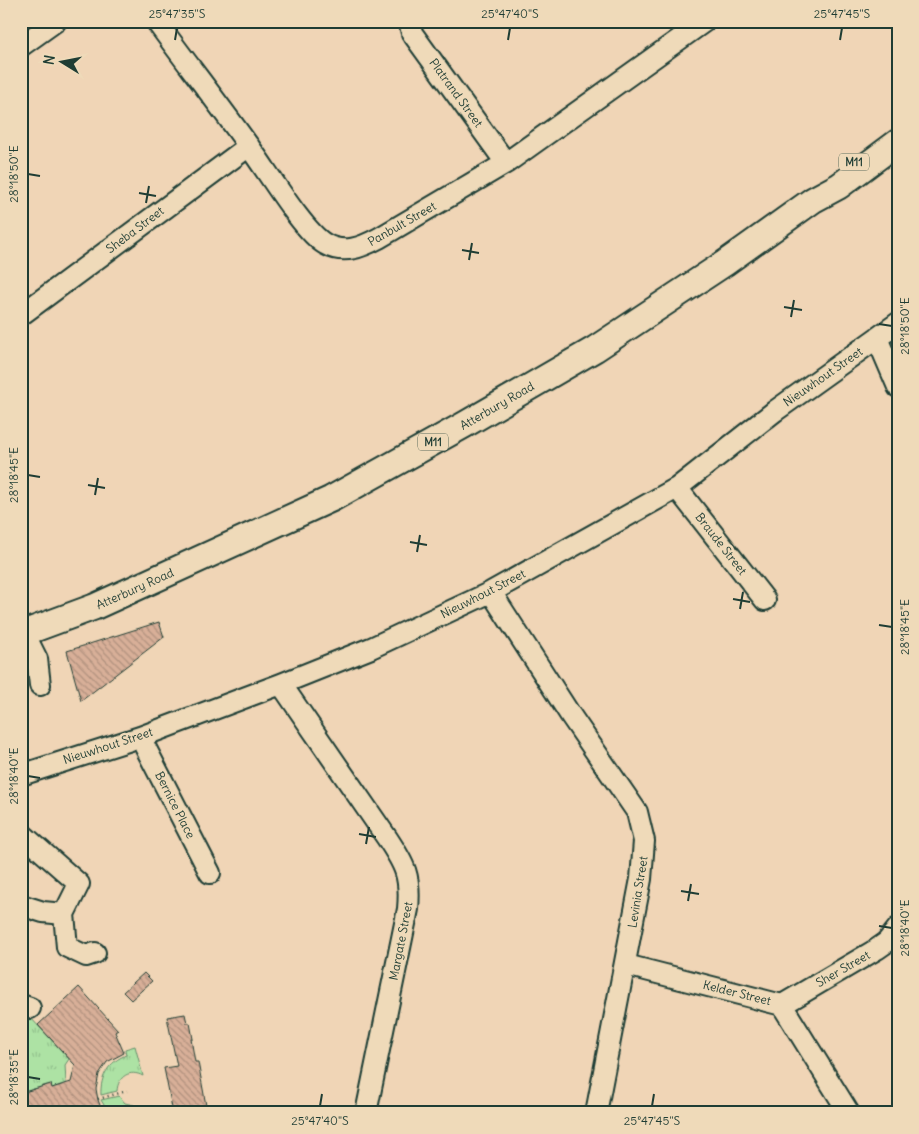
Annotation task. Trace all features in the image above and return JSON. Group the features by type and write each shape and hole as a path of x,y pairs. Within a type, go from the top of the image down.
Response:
{"main road":[{"name":"Atterbury Road","path":"813,200 835,177 898,126"},
{"name":"Atterbury Road","path":"23,634 94,607 331,499 464,425 595,349 725,263 813,200 839,186 898,142"}],"street":[{"path":"21,46 56,21"},
{"name":"Panbult Street","path":"156,21 249,146 306,227 324,244 347,250 364,246 379,238 506,163 705,21"},
{"name":"Platrand Street","path":"409,21 412,33 506,163"},
{"name":"Sheba Street","path":"21,315 249,146"},
{"name":"Nieuwhout Street","path":"21,775 140,736 281,684 371,648 491,592 677,488 775,411 898,323"},
{"path":"877,338 898,387"},
{"name":"Braude Street","path":"677,488 765,600"},
{"name":"Levinia Street","path":"491,592 571,716 637,812 644,841 644,858 626,965 596,1113"},
{"path":"23,634 37,659 40,685"},
{"name":"Margate Street","path":"281,684 395,850 408,875 410,889 408,909 366,1113"},
{"name":"Bernice Place","path":"140,736 210,873"},
{"path":"21,833 79,884 64,914 66,947 86,956 95,953"},
{"path":"21,905 44,912 64,914"},
{"name":"Sher Street","path":"782,1004 878,949 887,942 898,928"},
{"name":"Kelder Street","path":"626,965 782,1004 849,1113"}],"path":[{"path":"98,1099 127,1091"}],"green space":[{"path":"29,1016 69,1059 65,1065 66,1083 52,1088 50,1084 21,1093 21,1022"},
{"path":"135,1046 143,1076 134,1073 126,1075 120,1081 117,1091 101,1095 102,1082 107,1070 126,1055 125,1049"},
{"path":"119,1096 125,1103 134,1105 137,1113 109,1113 101,1100"}],"building":[{"path":"159,622 164,637 81,701 67,651"},
{"path":"144,973 152,981 131,1000 123,992"},
{"path":"79,987 118,1030 115,1032 124,1053 107,1062 99,1074 96,1089 103,1113 21,1113 21,1093 51,1084 52,1088 71,1082 75,1065 38,1025"},
{"path":"185,1014 187,1023 190,1023 195,1062 198,1062 207,1111 173,1113 164,1068 177,1066 167,1017"}]}
